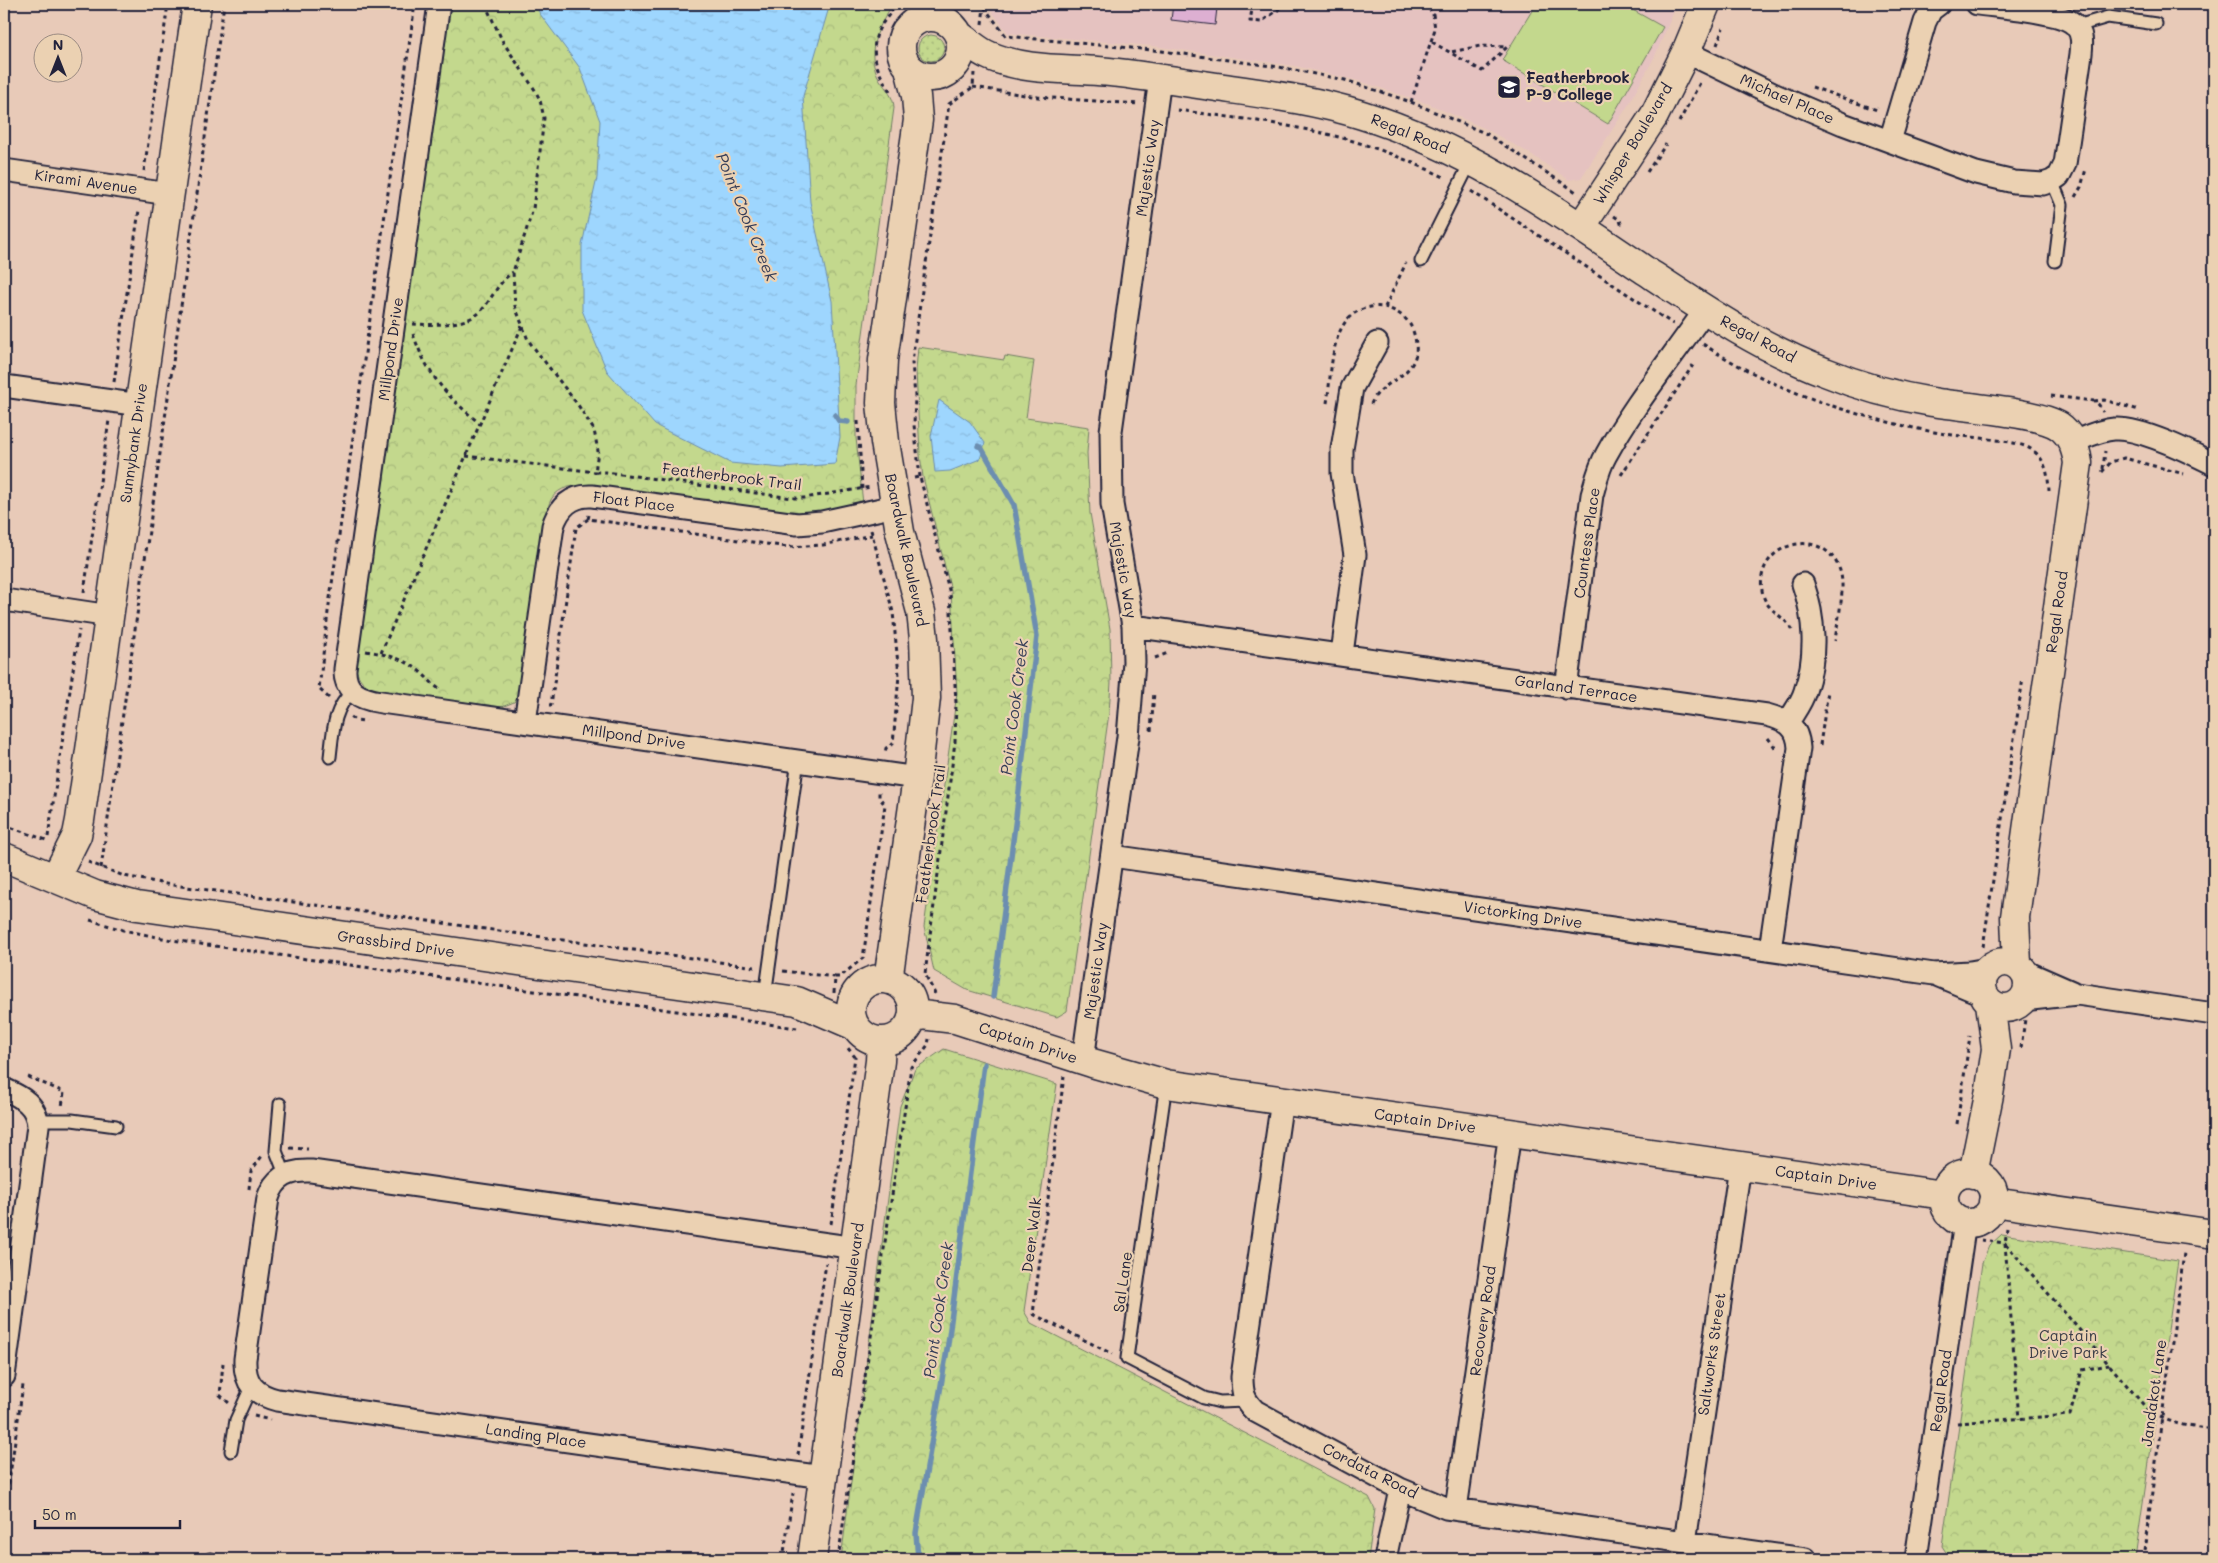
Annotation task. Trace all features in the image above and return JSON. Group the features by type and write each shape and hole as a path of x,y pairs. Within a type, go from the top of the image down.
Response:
{"street":[{"name":"Sunnybank Drive","path":"56,878 77,835 80,820 197,4"},
{"name":"Millpond Drive","path":"439,4 348,649 345,674 346,700 362,698 381,702 527,712 798,760 917,778"},
{"path":"954,4 962,55"},
{"name":"Whisper Boulevard","path":"1589,216 1654,116 1686,52 1706,4"},
{"path":"1890,141 1925,22 1936,4"},
{"path":"1977,4 2064,18 2077,26 2082,39 2082,46 2068,152 2063,170 2052,181"},
{"path":"918,13 944,19 953,25 962,55 938,77 928,78 918,75 910,68 901,53 901,44 908,27 918,13"},
{"name":"Michael Place","path":"1686,52 1792,102 1890,141 1993,178 2031,184 2052,181"},
{"name":"Regal Road","path":"962,55 1051,68 1120,73 1296,99 1324,105 1392,125 1425,138 1589,216 1705,310 1764,345 1826,373 1927,401 2046,420 2063,428 2073,442 2078,463 2005,982 2008,1051 1989,1095 1973,1174"},
{"name":"Boardwalk Boulevard","path":"918,120 962,55"},
{"name":"Boardwalk Boulevard","path":"888,980 917,778 926,698 921,612 902,540 893,494 881,403 883,360 918,120 916,96 910,68"},
{"name":"Majestic Way","path":"1075,1058 1112,856 1132,699 1133,626 1112,504 1111,431 1160,79"},
{"name":"Kirami Avenue","path":"4,170 169,194"},
{"name":"Countess Place","path":"1566,688 1592,495 1598,473 1605,455 1646,394 1697,340 1705,310"},
{"path":"1342,654 1355,555 1342,473 1342,449 1352,388 1377,343"},
{"path":"4,386 140,405"},
{"path":"2073,442 2107,430 2122,429 2148,436 2214,464"},
{"name":"Float Place","path":"527,712 553,526 559,511 573,499 592,496 797,524 822,522 893,494"},
{"path":"1770,950 1799,748 1796,733 1788,722 1805,691 1814,636 1810,602 1803,584"},
{"path":"4,600 110,616"},
{"name":"Garland Terrace","path":"1133,626 1342,654 1766,716 1788,722"},
{"name":"Victorking Drive","path":"1112,856 1934,974 2005,982 2214,1014"},
{"name":"Grassbird Drive","path":"4,857 95,895 164,911 797,1001 855,1026 866,1036 880,1041"},
{"path":"855,1026 851,1009 857,993 870,981 888,980 902,986 911,999 932,1005"},
{"name":"Victorking Drive","path":"2005,982 2077,994"},
{"name":"Grassbird Drive","path":"797,1001 857,993"},
{"path":"880,1041 898,1036 910,1023 932,1005"},
{"name":"Captain Drive","path":"932,1005 955,1019 1075,1058 1166,1084 1944,1195"},
{"name":"Boardwalk Boulevard","path":"812,1559 856,1248 880,1061 880,1041"},
{"path":"4,1089 24,1099 36,1112 38,1120 38,1134 4,1376"},
{"path":"1245,1401 1242,1391 1242,1377 1282,1100"},
{"name":"Recovery Road","path":"1456,1509 1510,1133"},
{"name":"Saltworks Street","path":"1685,1542 1740,1166"},
{"path":"252,1387 247,1381 245,1359 268,1198 274,1184 285,1174 292,1171 311,1171 856,1248"},
{"path":"2001,1204 1964,1230 1948,1212 1944,1203 1944,1195 1948,1184 1954,1177 1973,1174 1987,1181 2001,1204 2214,1234"},
{"name":"Regal Road","path":"1916,1559 1964,1230"},
{"name":"Landing Place","path":"252,1387 258,1394 277,1400 823,1477"},
{"name":"Cordata Road","path":"1245,1401 1255,1411 1400,1490 1446,1508 1805,1559"},
{"path":"1385,1559 1400,1490"}],"lane":[{"path":"2077,26 2108,18 2156,24"},
{"path":"1421,261 1472,160"},
{"path":"2052,181 2062,205 2055,261"},
{"name":"Millpond Drive","path":"330,756 335,721 346,700"},
{"path":"765,996 798,760"},
{"name":"Sal Lane","path":"1127,1358 1166,1084"},
{"path":"280,1104 276,1151 285,1174"},
{"path":"38,1120 72,1120 116,1126"},
{"path":"1127,1358 1204,1398 1220,1402 1245,1401"},
{"path":"231,1451 240,1409 252,1387"}],"path":[{"path":"101,868 224,4"},
{"path":"346,700 319,689 415,4"},
{"path":"485,4 503,42 535,90 540,100 544,118 533,209 513,272 515,306 534,350 578,405 594,430 598,450 595,472"},
{"path":"1253,4 1250,21 1261,22 1278,10 1282,4"},
{"path":"1411,102 1432,42 1435,20 1425,4"},
{"path":"920,477 914,424 915,396 912,363 914,346 949,104 972,87 962,55 983,6 1006,36 1120,46 1279,67 1345,80 1411,102 1487,134 1589,216 1620,220 1622,228"},
{"path":"1432,42 1482,71 1506,47 1480,46 1451,52"},
{"path":"1718,43 1723,46"},
{"path":"1700,82 1709,86"},
{"path":"1805,84 1877,110 1880,100"},
{"path":"1177,110 1276,124 1348,140 1396,156 1459,184 1504,211 1697,340 1788,389 1856,413 1928,431 2025,446 2038,454 2046,465 2049,495"},
{"path":"2062,205 2078,194 2084,180 2086,168"},
{"path":"479,423 454,402 433,376 425,364 410,324 455,323 477,316 503,280 513,272"},
{"path":"1370,408 1378,392 1403,376 1409,369 1415,355 1416,340 1409,322 1403,316 1385,307"},
{"path":"371,318 395,321"},
{"path":"381,654 522,325"},
{"path":"1697,340 1700,353"},
{"path":"1618,480 1695,361"},
{"path":"2045,395 2094,401 2102,410 2107,430 2101,479"},
{"path":"2209,438 2214,428"},
{"name":"Featherbrook Trail","path":"466,456 606,472 792,498 893,494 920,477 950,594 956,703 955,742 925,974 932,1005"},
{"path":"2102,472 2111,462 2124,458 2187,475"},
{"path":"527,712 551,705 576,528 588,519"},
{"path":"324,645 381,654 406,662 418,670 436,687 445,690"},
{"path":"1155,658 1169,652 1176,653"},
{"path":"2008,1051 2024,1020 2035,1014 2005,982 2023,674"},
{"path":"1759,736 1769,738 1778,749 1776,758"},
{"path":"4,825 47,840 101,868 141,880 835,977"},
{"path":"838,1559 911,1067 928,1045 932,1005"},
{"name":"Deer Walk","path":"1075,1058 1033,1314 1113,1354 1127,1358"},
{"path":"21,1074 64,1092"},
{"path":"248,1195 255,1164 264,1155 276,1151"},
{"path":"2001,1204 2019,1419"},
{"path":"1964,1230 2005,1244 2148,1410 2162,1418 2214,1430"},
{"name":"Jandakot Lane","path":"2143,1559 2187,1230"},
{"path":"225,1353 220,1395 228,1402 254,1417 273,1421"},
{"path":"1957,1423 2070,1415 2082,1370 2109,1365"},
{"path":"789,1451 799,1452"},
{"path":"783,1493 793,1495"}],"shaded area":[{"name":"Featherbrook P-9 College","path":"986,4 1677,4 1655,56 1629,104 1581,178 1569,180 1529,153 1486,129 1429,104 1359,81 1295,66 1153,46 1008,33"}],"green space":[{"path":"448,4 893,4 878,31 873,50 875,70 891,97 894,108 856,385 856,438 863,504 820,513 779,514 578,486 567,487 558,491 552,498 548,508 521,692 514,702 502,707 383,692 364,683 358,676 355,665"},
{"path":"1536,4 1622,4 1663,27 1608,124 1502,60"},
{"path":"931,35 940,39 944,48 940,57 931,61 922,57 918,48 922,39"},
{"path":"918,347 1004,360 1005,356 1034,361 1026,418 1089,427 1087,453 1090,513 1110,629 1111,682 1109,713 1067,1011 1057,1017 967,990 934,971 924,927 957,693 951,591 923,477 920,455 916,370"},
{"path":"944,1049 1057,1084 1024,1311 1031,1323 1369,1497 1375,1509 1368,1559 841,1559 900,1106 915,1069"},
{"name":"Captain Drive Park","path":"2002,1234 2178,1261 2135,1559 1967,1559 1949,1557 1942,1546 1982,1263 1989,1246"}],"water":[{"path":"535,4 830,4 803,96 810,202 832,301 840,437 835,464 782,468 730,463 655,425 607,371 582,310 582,245 597,178 600,121 580,68 540,14"},
{"path":"939,400 970,422 985,443 980,459 950,471 935,472 931,436"}],"building":[{"path":"1173,4 1217,8 1215,25 1171,20"}],"waterway":[{"name":"Point Cook Creek","path":"835,415 839,421 848,422"},
{"name":"Point Cook Creek","path":"978,446 981,447 1014,505 1037,636 993,997"},
{"name":"Point Cook Creek","path":"918,1559 916,1533 948,1344 984,1064"}],"place":[{"name":"Featherbrook P-9 College","path":"1509,87"}]}
